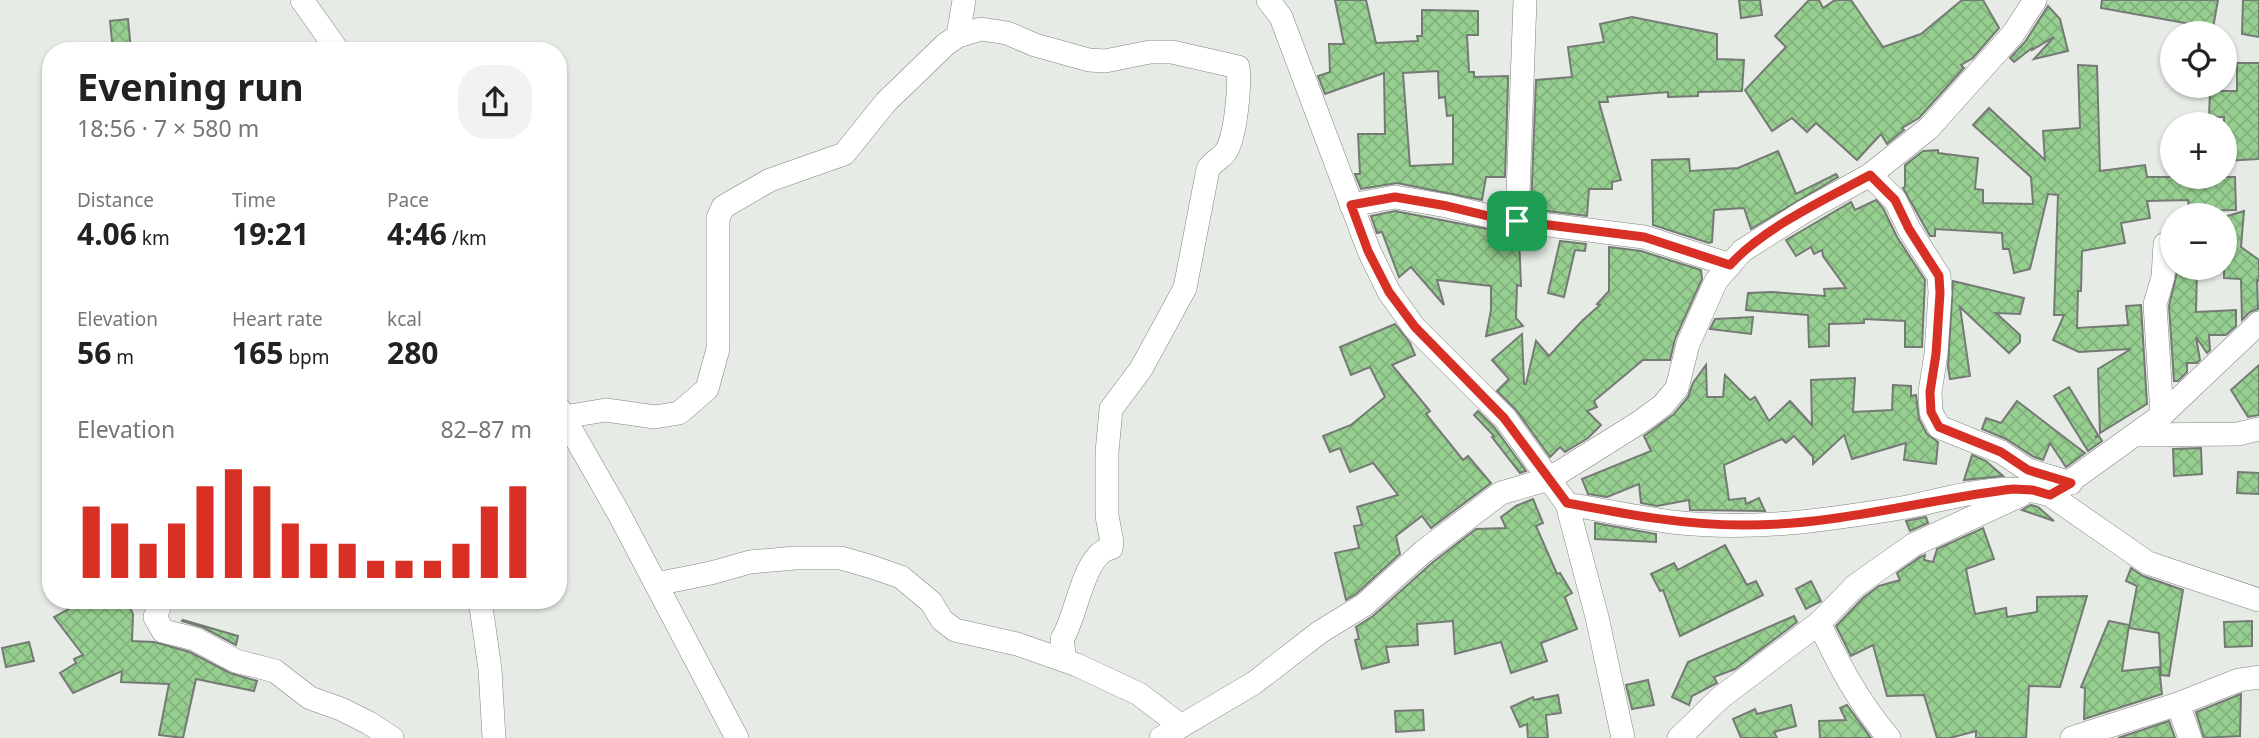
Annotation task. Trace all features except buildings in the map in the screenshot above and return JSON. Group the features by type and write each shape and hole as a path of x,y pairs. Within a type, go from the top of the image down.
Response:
{"street":[{"path":"302,0 332,42"},
{"path":"958,36 964,0"},
{"path":"1517,221 1525,0"},
{"path":"1161,738 1254,682 1320,632 1364,605 1424,551 1501,493 1549,480 1663,405 1677,388 1688,344 1716,281 1742,251 1805,211 1870,175 1929,128 2013,34 2035,0"},
{"path":"1279,6 1368,251 1389,292 1415,327 1504,418 1567,503 1597,617 1623,738"},
{"path":"567,412 606,411 655,417 678,413 707,389 719,349 719,218 723,207 770,180 844,154 886,102 946,44 958,36 981,29 1007,33 1035,45 1088,60 1105,61 1150,52 1172,52 1238,67 1238,92 1230,142 1224,154 1216,158 1208,169 1185,288 1142,369 1111,409 1107,452 1107,516 1111,548 1105,549 1094,559 1083,584 1070,627 1062,639 1065,660"},
{"path":"1870,175 1895,200 1909,229 1939,276 1936,354 1930,392 1931,412 1939,427 2001,452 2028,470 2071,483"},
{"path":"1351,205 1395,197 1517,221 1644,237 1730,265"},
{"path":"2162,280 2155,304 2162,415"},
{"path":"1679,738 1720,698 1819,623 1855,586 1913,545 2071,483 2162,415 2259,323"},
{"path":"567,423 737,738"},
{"path":"2138,435 2238,434 2259,429"},
{"path":"1567,503 1674,522 1743,525 1801,522 2013,489 2041,493 2148,563 2259,600"},
{"path":"656,584 750,562 841,558 901,577 931,602 942,620 955,629 1017,644 1065,660 1139,694 1181,726"},
{"path":"158,609 155,617 163,631 195,639 236,661 275,671 310,698 341,709 392,738"},
{"path":"481,609 490,669 494,738"},
{"path":"1819,623 1864,708 1889,738"},
{"path":"2072,738 2178,704 2239,680 2259,677"},
{"path":"2178,704 2190,738"}],"route":[{"path":"1870,175 1895,200 1909,229 1939,276 1936,354 1930,392 1931,412 1939,427 2001,452 2028,470 2071,483 2050,495 2033,490 2013,489 1801,522 1743,525 1674,522 1567,503 1504,418 1415,327 1389,292 1368,251 1351,205 1395,197 1517,221 1644,237 1730,265 1742,251 1805,211 1870,175"}]}
